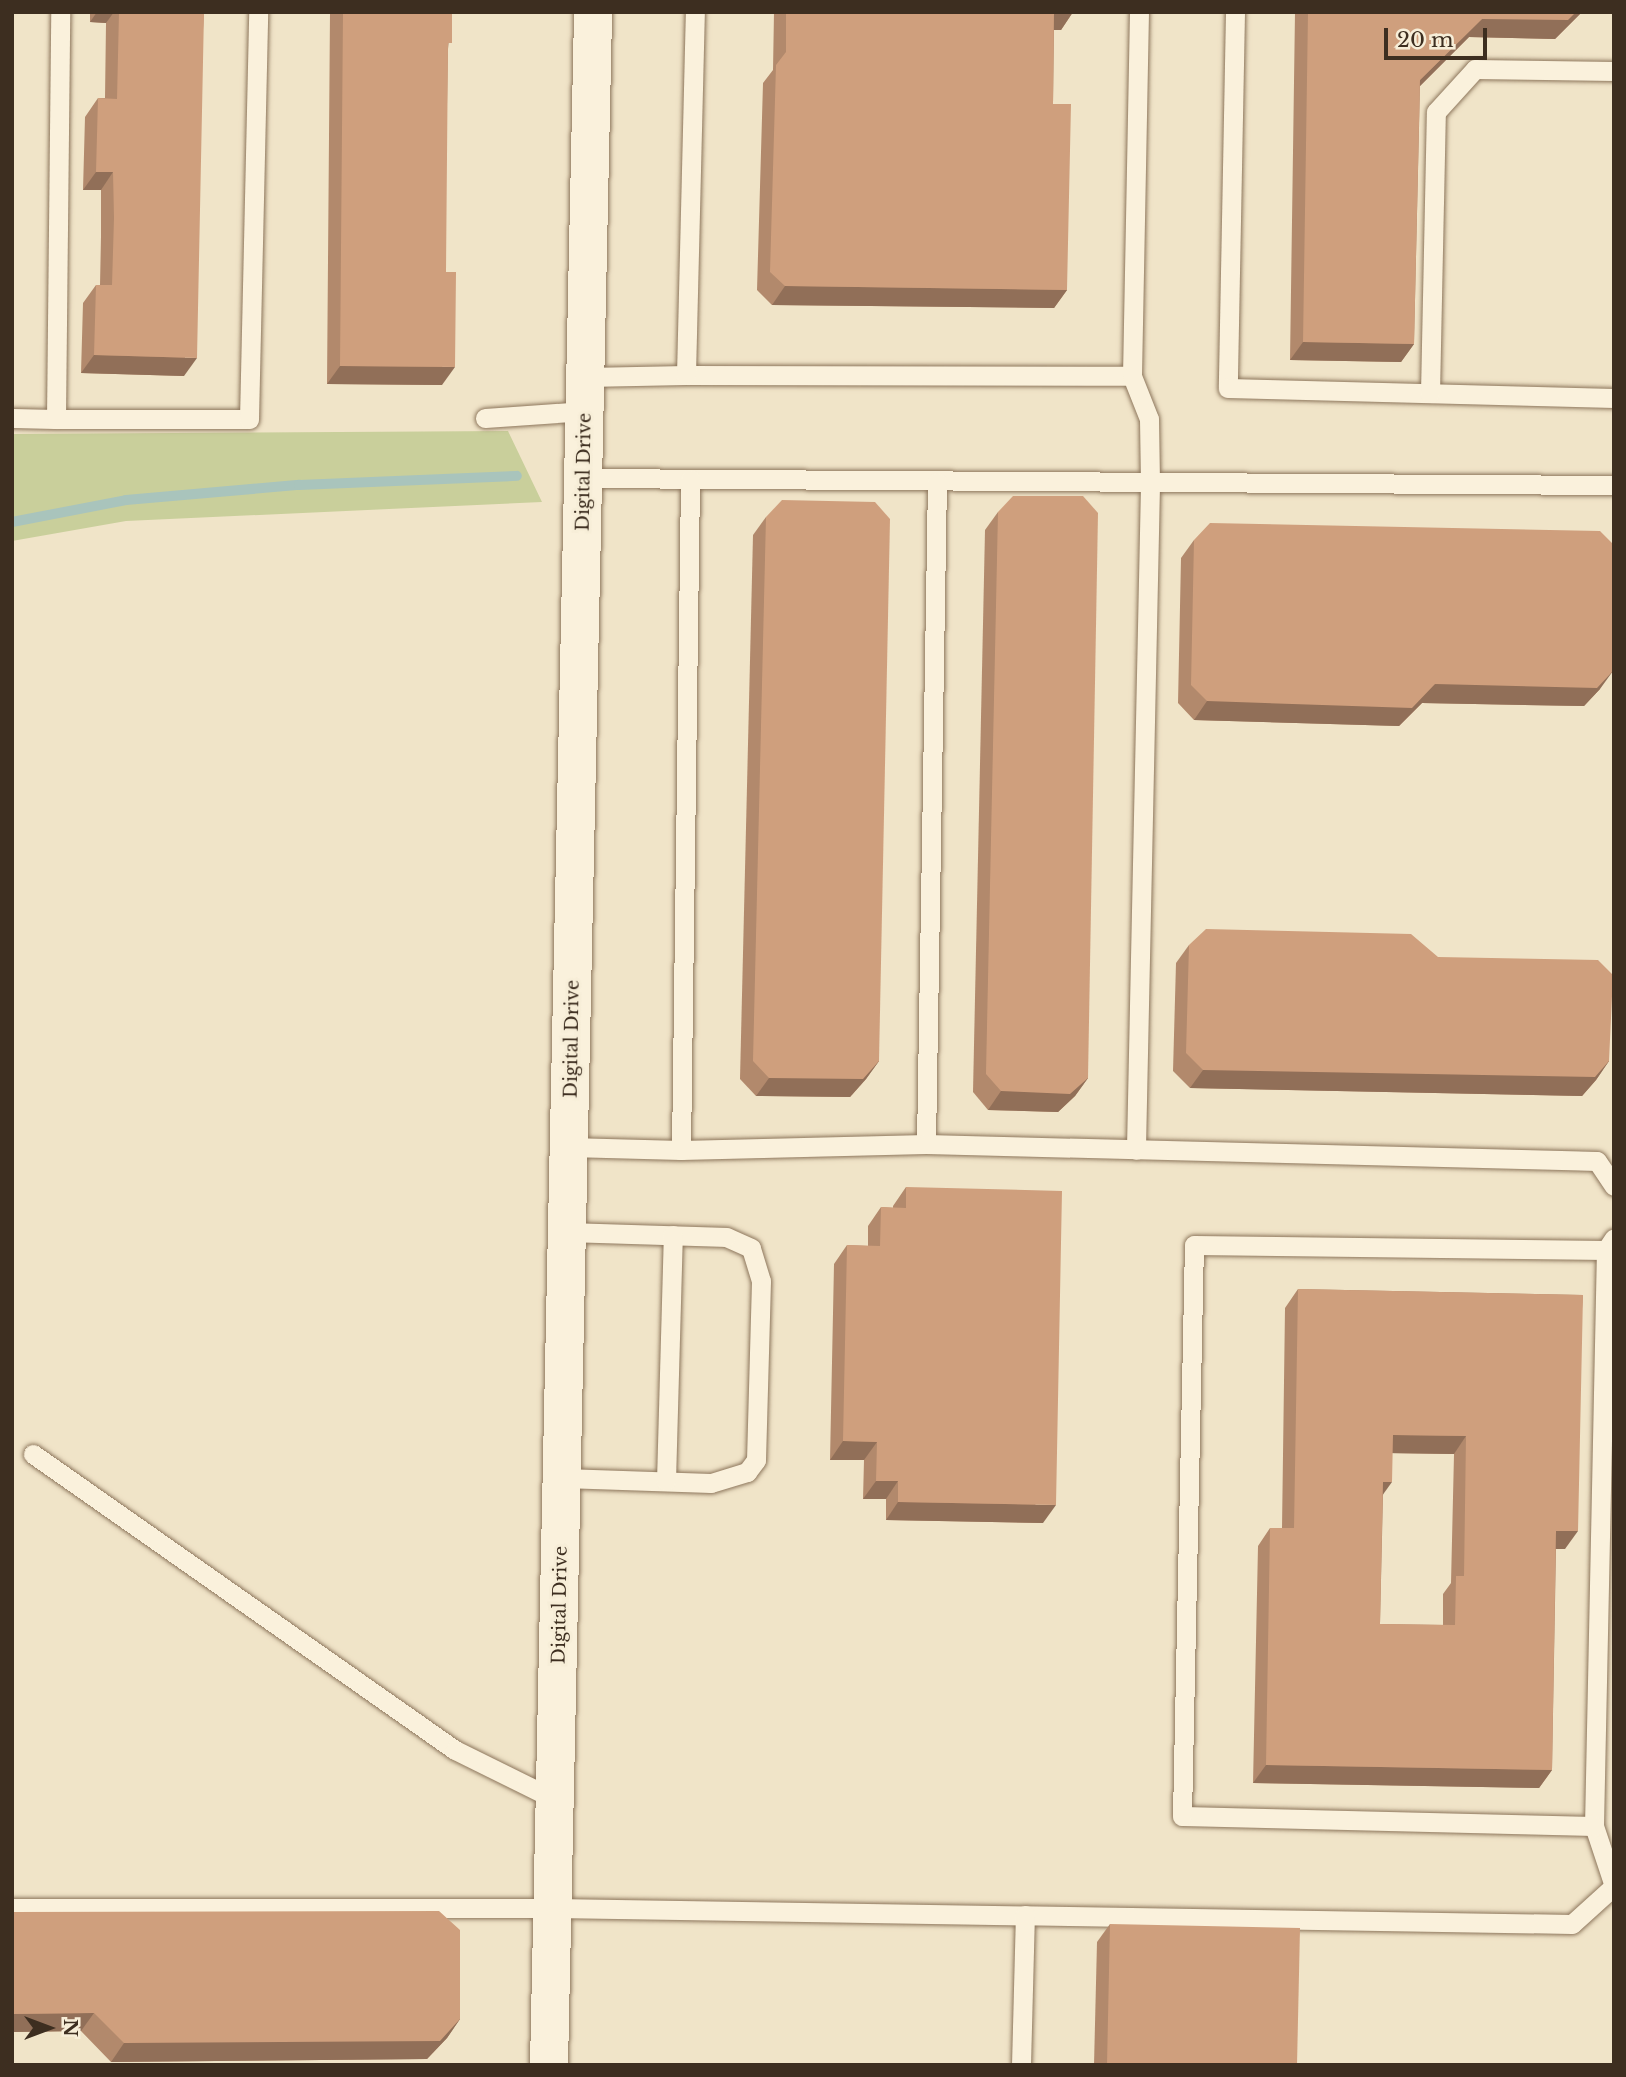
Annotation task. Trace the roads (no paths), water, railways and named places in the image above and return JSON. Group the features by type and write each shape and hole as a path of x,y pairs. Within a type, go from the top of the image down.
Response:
{"street":[{"name":"Digital Drive","path":"549,2065 593,12"}],"lane":[{"path":"56,419 60,12"},
{"path":"12,418 249,419 258,12"},
{"path":"686,375 695,12"},
{"path":"1136,1150 1150,485 1149,419 1132,376 1139,12"},
{"path":"1235,12 1228,388 1614,398"},
{"path":"1430,393 1436,112 1475,69 1614,71"},
{"path":"485,418 585,394 686,375 1132,376"},
{"path":"584,478 1150,485 1614,485"},
{"path":"681,1150 690,479"},
{"path":"926,1144 937,482"},
{"path":"569,1147 681,1150 926,1144 1597,1161 1614,1186"},
{"path":"563,1478 734,1480 756,1461 761,1308 760,1266 751,1248 726,1237 568,1232"},
{"path":"666,1481 673,1235"},
{"path":"12,1908 554,1908 1572,1924 1614,1886 1594,1826 1610,1244 1194,1245 1182,1816 1594,1826"},
{"path":"33,1454 455,1749 556,1800"},
{"path":"1021,2065 1025,1915"}],"waterway":[{"path":"12,522 126,500 299,485 517,476"}]}
